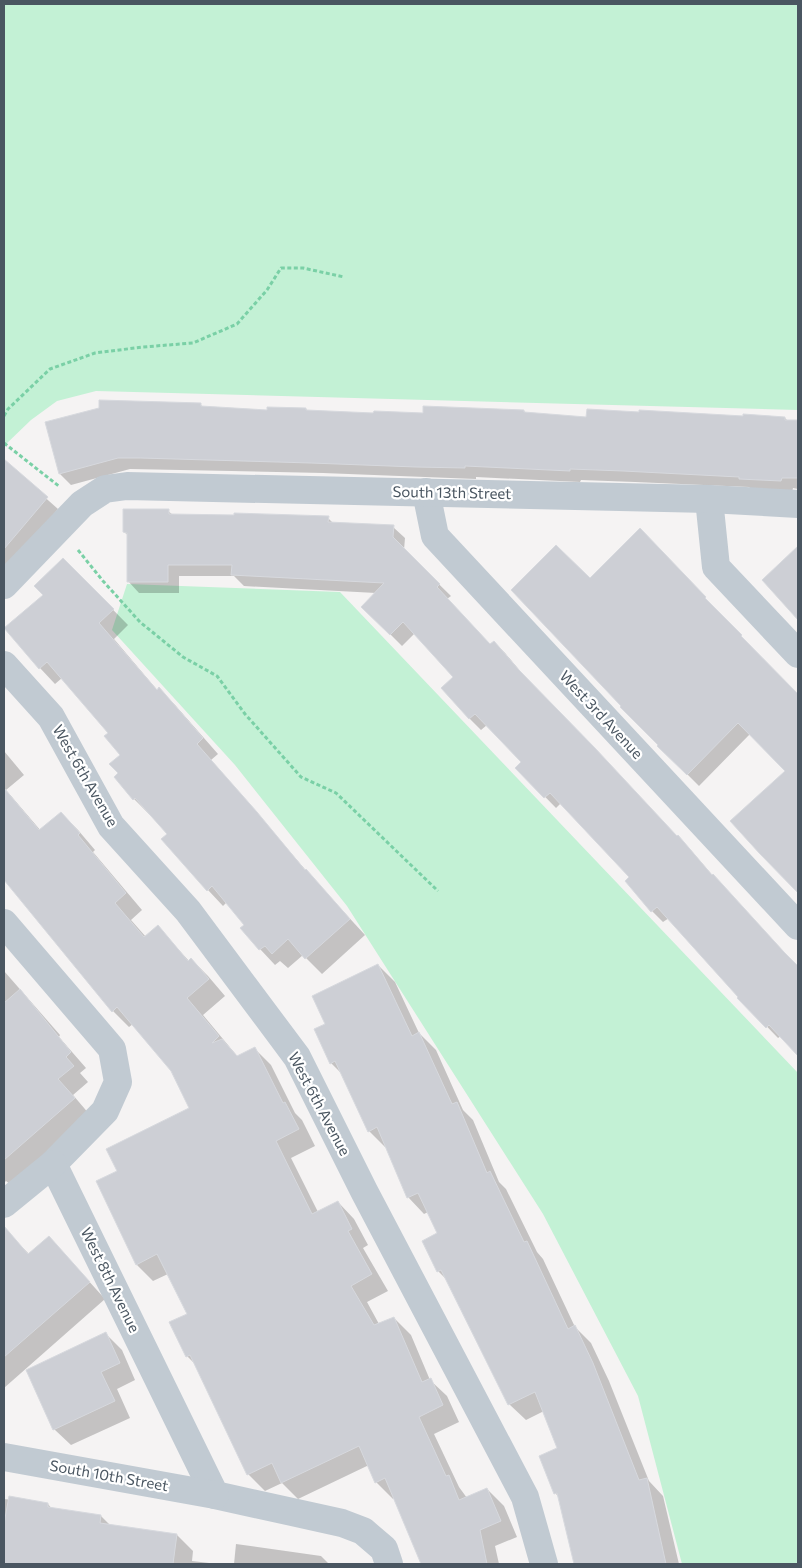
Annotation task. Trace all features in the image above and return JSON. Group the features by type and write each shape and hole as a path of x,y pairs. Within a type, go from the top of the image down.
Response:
{"street":[{"name":"South 13th Street","path":"82,504 105,489 127,486 710,499 798,504"},
{"name":"West 3rd Avenue","path":"426,492 435,536 798,926"},
{"path":"710,499 716,567 798,654"},
{"path":"4,585 82,504"},
{"name":"West 6th Avenue","path":"4,665 51,717 111,826 188,911 297,1057 364,1191 526,1497 544,1564"},
{"path":"4,923 112,1049 118,1082 105,1111 53,1164 4,1204"},
{"name":"West 8th Avenue","path":"53,1164 215,1495"},
{"name":"South 10th Street","path":"4,1457 215,1495"},
{"path":"215,1495 342,1523 363,1531 384,1549 389,1564"}],"path":[{"path":"4,416 8,409 50,369 95,353 193,343 237,324 267,290 281,268 303,268 344,277"},
{"path":"4,443 82,504"},
{"path":"53,533 73,543 103,581 140,622 183,656 217,676 245,714 300,777 336,793 438,891"}],"green space":[{"path":"4,4 798,4 798,410 96,391 57,401 31,420 4,446"},
{"path":"127,584 340,592 798,1073 798,1564 682,1564 638,1396 543,1214 347,906 235,765 112,630"}],"building":[{"path":"99,400 201,403 201,406 267,410 267,407 306,408 306,410 373,413 374,411 423,413 423,406 524,410 524,412 586,417 587,409 785,417 785,420 798,420 798,478 782,478 781,481 739,479 739,477 570,469 570,471 465,466 465,468 416,467 140,458 118,458 59,474 45,422 99,408"},
{"path":"4,459 48,497 4,549"},
{"path":"123,509 169,509 169,514 234,515 234,513 329,516 328,522 394,525 393,537 440,584 437,587 490,644 494,641 519,670 678,835 712,875 798,966 798,1056 769,1025 766,1028 737,998 657,907 651,912 625,881 629,877 550,793 544,798 515,768 521,762 475,714 469,719 441,688 453,677 403,622 390,635 361,607 384,583 231,575 232,565 168,565 168,582 127,582 127,533 123,532"},
{"path":"640,528 798,694 798,893 730,821 785,771 738,723 687,775 657,746 511,590 556,545 590,578"},
{"path":"798,546 798,620 762,580"},
{"path":"63,558 114,609 99,623 157,690 159,687 203,738 197,744 305,870 350,919 305,959 288,939 272,954 265,946 259,950 240,928 244,925 212,886 207,891 161,839 167,834 135,798 133,800 114,777 118,773 109,764 120,755 104,736 108,733 47,662 39,669 4,628 43,595 34,586"},
{"path":"4,788 39,830 61,812 80,833 78,835 126,893 115,903 144,937 158,925 188,961 191,958 209,979 187,998 219,1036 212,1043 222,1039 237,1056 255,1047 283,1103 285,1102 299,1129 276,1141 312,1214 338,1201 352,1229 348,1231 372,1274 351,1286 374,1325 394,1317 422,1382 431,1378 443,1405 419,1417 446,1476 449,1475 459,1500 487,1488 501,1521 480,1530 487,1564 421,1564 385,1478 375,1483 359,1446 281,1483 272,1463 247,1475 190,1355 186,1357 169,1322 187,1314 157,1254 136,1265 96,1181 117,1171 106,1149 189,1108 171,1071 117,1007 112,1012 4,880"},
{"path":"378,964 412,1036 419,1032 452,1104 457,1102 487,1173 490,1171 524,1242 527,1241 568,1329 575,1325 593,1363 639,1480 647,1478 666,1564 574,1564 557,1493 554,1494 539,1456 557,1448 535,1392 508,1405 441,1270 437,1272 422,1241 437,1233 418,1193 407,1198 377,1127 368,1132 335,1061 330,1064 314,1029 325,1024 312,996"},
{"path":"20,989 71,1052 66,1057 74,1066 58,1079 75,1098 4,1160 4,1003"},
{"path":"4,1226 28,1254 49,1236 90,1282 4,1357"},
{"path":"106,1332 120,1363 101,1372 115,1401 53,1430 26,1370"},
{"path":"9,1496 48,1503 48,1507 101,1515 100,1523 177,1534 173,1564 4,1564 4,1524"}]}
